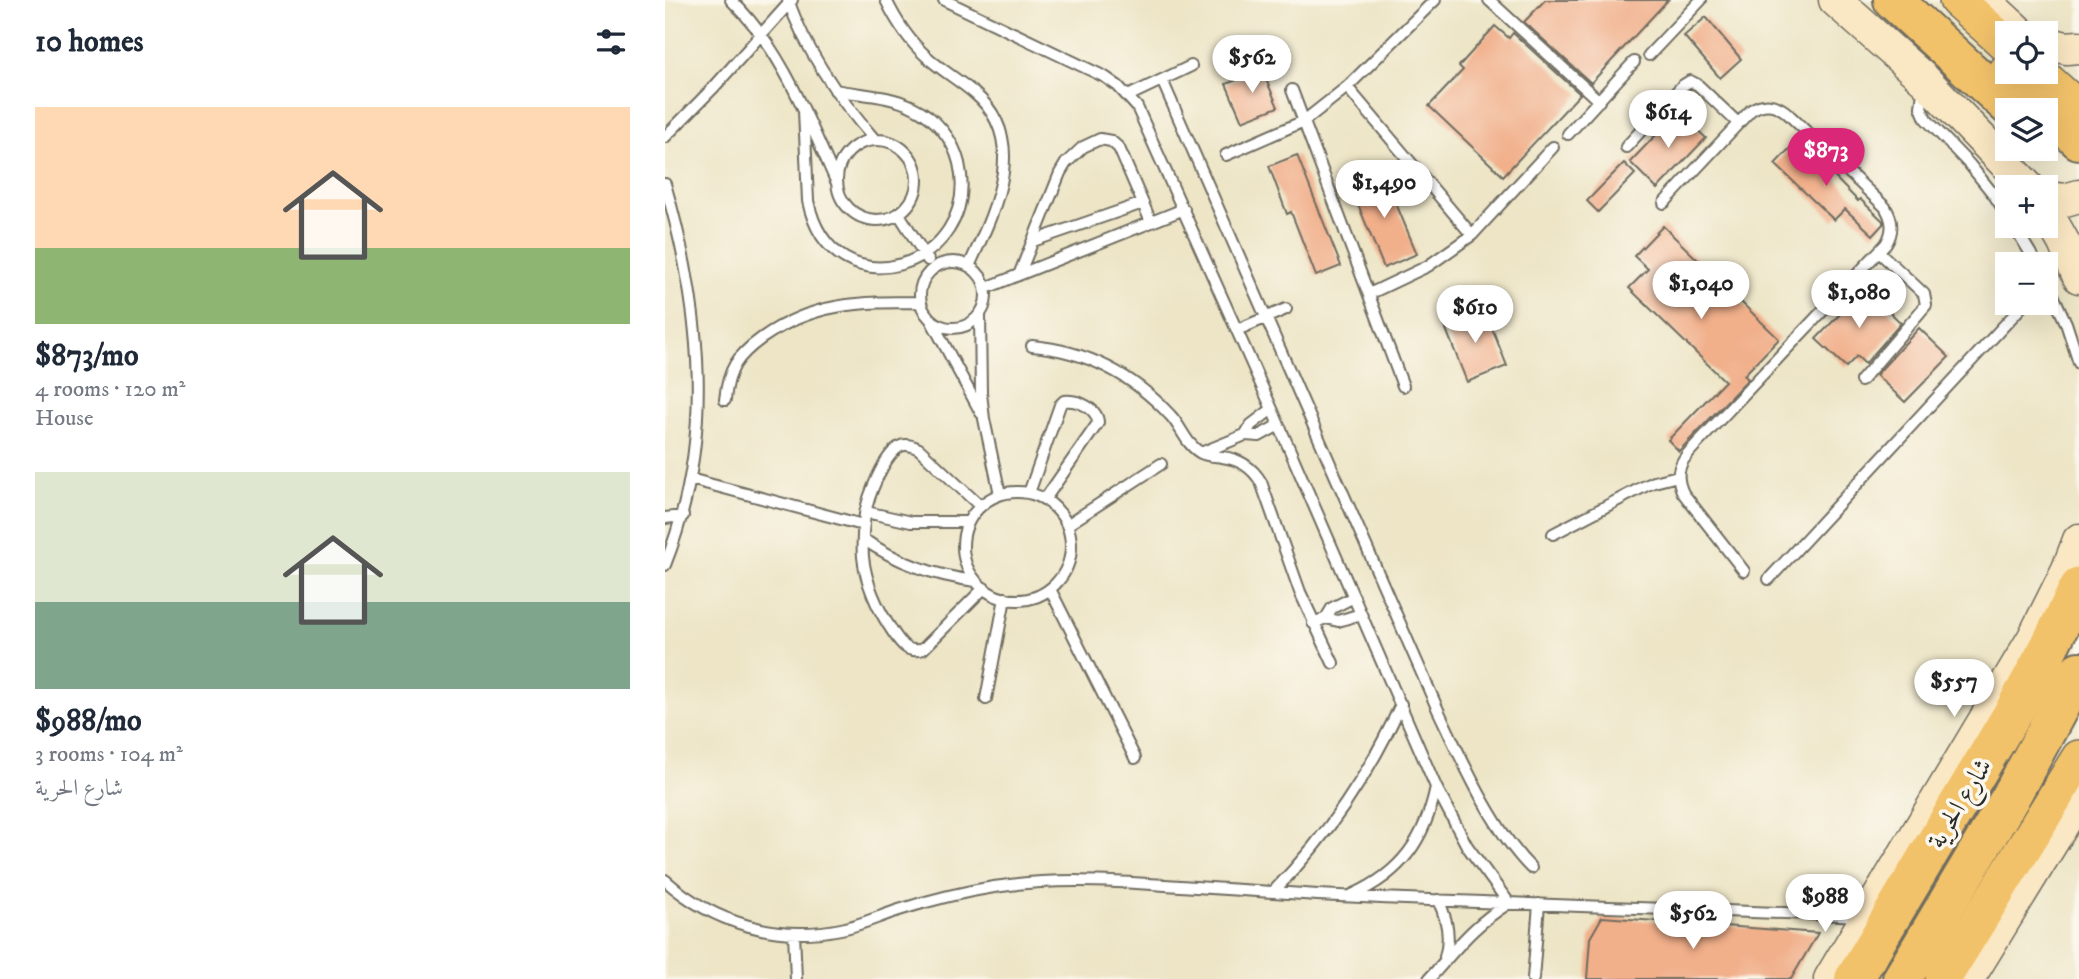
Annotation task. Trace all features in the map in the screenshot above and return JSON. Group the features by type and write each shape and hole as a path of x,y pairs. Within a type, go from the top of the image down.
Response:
{"highway":[{"path":"1893,0 1995,66"},
{"path":"1930,0 1995,59"},
{"path":"2022,84 2079,140"},
{"path":"2058,151 2079,171"},
{"name":"شارع الحرية","path":"1854,979 2015,709 2049,649 2079,587"},
{"name":"شارع الحرية","path":"1902,979 2010,798 2079,671"}],"main road":[{"path":"1835,0 1925,80 2016,175"},
{"path":"1957,0 1995,22"},
{"path":"1984,0 2004,21"},
{"path":"2058,46 2079,47"},
{"path":"2025,84 2079,109"},
{"path":"2035,84 2079,92"},
{"path":"2058,199 2079,196"},
{"path":"2058,219 2079,238"},
{"path":"2058,231 2079,277"},
{"path":"1829,979 2033,639 2068,569 2079,540"},
{"path":"1943,979 2079,758"},
{"path":"1968,979 2079,798"}],"lane":[{"path":"731,0 762,34 781,64 837,182 843,202 858,216 879,220 899,214 913,198 917,178 915,167 904,150 885,140 875,139 855,146 847,153 841,161 837,182"},
{"path":"886,0 915,44 927,57 976,94 993,115 999,128 1005,153 1003,179 988,226 969,266"},
{"path":"944,0 1105,77 1128,96 1143,118 1436,787 1467,846 1509,904"},
{"path":"1226,155 1304,121 1347,87 1435,0"},
{"path":"1489,0 1599,101"},
{"path":"1649,55 1701,0"},
{"path":"665,137 715,86 790,1 810,49 835,90 875,139"},
{"path":"1568,134 1634,62"},
{"path":"1128,96 1191,66"},
{"path":"1162,80 1438,710 1504,836 1531,868"},
{"path":"1925,80 1921,102 1923,113 1970,164 1995,197"},
{"path":"1626,147 1682,86 1690,81 1699,85 1738,123"},
{"path":"1347,87 1472,234"},
{"path":"804,110 808,201 811,215 824,240 846,259 872,267 899,265 924,254 944,235 960,198 960,170 952,144 935,122 911,106 898,101 835,90"},
{"path":"1292,90 1403,386"},
{"path":"1664,203 1751,110 1759,105 1769,104 1786,112 1885,207 1892,221 1892,230 1886,244 1682,461 1678,476 1683,493 1744,571"},
{"path":"1019,275 1060,173 1066,163 1083,147 1100,139 1111,141 1119,148 1151,222"},
{"path":"1369,294 1428,265 1472,234 1553,147"},
{"path":"665,184 686,265 697,341 698,407 683,516 665,565"},
{"path":"1033,242 1143,203"},
{"path":"986,288 1184,209"},
{"path":"899,214 933,268"},
{"path":"1861,381 1926,305 1920,290 1879,252"},
{"path":"984,419 921,302 922,284 933,268 951,262 969,266 977,271 986,288 980,315 980,367 984,419 1000,494"},
{"path":"726,400 729,376 741,355 775,329 795,318 840,305 921,302"},
{"path":"2058,306 2079,363"},
{"path":"1237,330 1286,309"},
{"path":"930,318 947,327 956,328 965,326 980,315"},
{"path":"1769,579 2014,315"},
{"path":"1032,346 1075,353 1128,378 1173,418 1194,448 1201,453 1244,463 1257,475 1300,592 1333,663"},
{"path":"1029,493 1060,405 1064,401 1076,401 1095,412 1098,424 1045,499"},
{"path":"1245,435 1251,425 1272,409"},
{"path":"1201,453 1245,435 1259,436 1279,425"},
{"path":"980,506 919,449 905,445 898,447 893,453 874,485 863,525 863,557 872,593 888,625 909,650 923,649 980,585"},
{"path":"1067,525 1161,464"},
{"path":"1553,534 1654,482 1678,476"},
{"path":"690,479 863,525"},
{"path":"863,539 881,552 922,570 980,585 1006,598 1029,598 1050,589 1058,581 1069,560 1071,548 1067,525 1045,499 1029,493 1000,494 980,506 968,522 963,542 966,562 980,585"},
{"path":"866,512 912,522 968,522"},
{"path":"665,518 683,516"},
{"path":"1050,589 1135,758"},
{"path":"1326,618 1332,608 1354,597"},
{"path":"986,699 1006,598"},
{"path":"1313,623 1326,618 1338,621 1361,614"},
{"path":"1273,892 1341,814 1375,759 1401,704"},
{"path":"1349,896 1386,876 1415,845 1425,827 1436,787"},
{"path":"665,880 694,904 732,922 794,933 841,929 958,893 1030,883 1100,881 1509,904 1866,916"},
{"path":"1438,900 1448,931 1447,953 1443,963"},
{"path":"1429,979 1479,924 1509,904"},
{"path":"1533,979 1539,904"},
{"path":"794,933 796,979"}],"building":[{"path":"1545,0 1668,0 1591,83 1524,22"},
{"path":"1706,17 1741,59 1720,78 1684,36"},
{"path":"1495,26 1509,38 1513,33 1580,94 1503,176 1429,106 1463,70 1459,66"},
{"path":"1262,70 1278,107 1242,121 1226,84"},
{"path":"1678,112 1706,138 1657,189 1630,162"},
{"path":"1794,144 1818,163 1819,161 1858,201 1860,199 1883,221 1873,235 1845,209 1834,220 1775,164"},
{"path":"1297,155 1341,266 1316,276 1291,212 1287,214 1269,166"},
{"path":"1624,163 1635,174 1598,212 1587,201"},
{"path":"1383,172 1417,254 1384,268 1350,185"},
{"path":"1663,226 1779,339 1744,375 1748,379 1679,451 1668,440 1725,381 1629,288 1648,269 1634,256"},
{"path":"1865,288 1901,323 1865,364 1857,356 1846,367 1816,339"},
{"path":"1484,308 1507,366 1467,382 1444,324"},
{"path":"1919,328 1949,357 1905,402 1876,375"},
{"path":"1602,917 1818,933 1791,979 1587,979 1590,938"}]}
